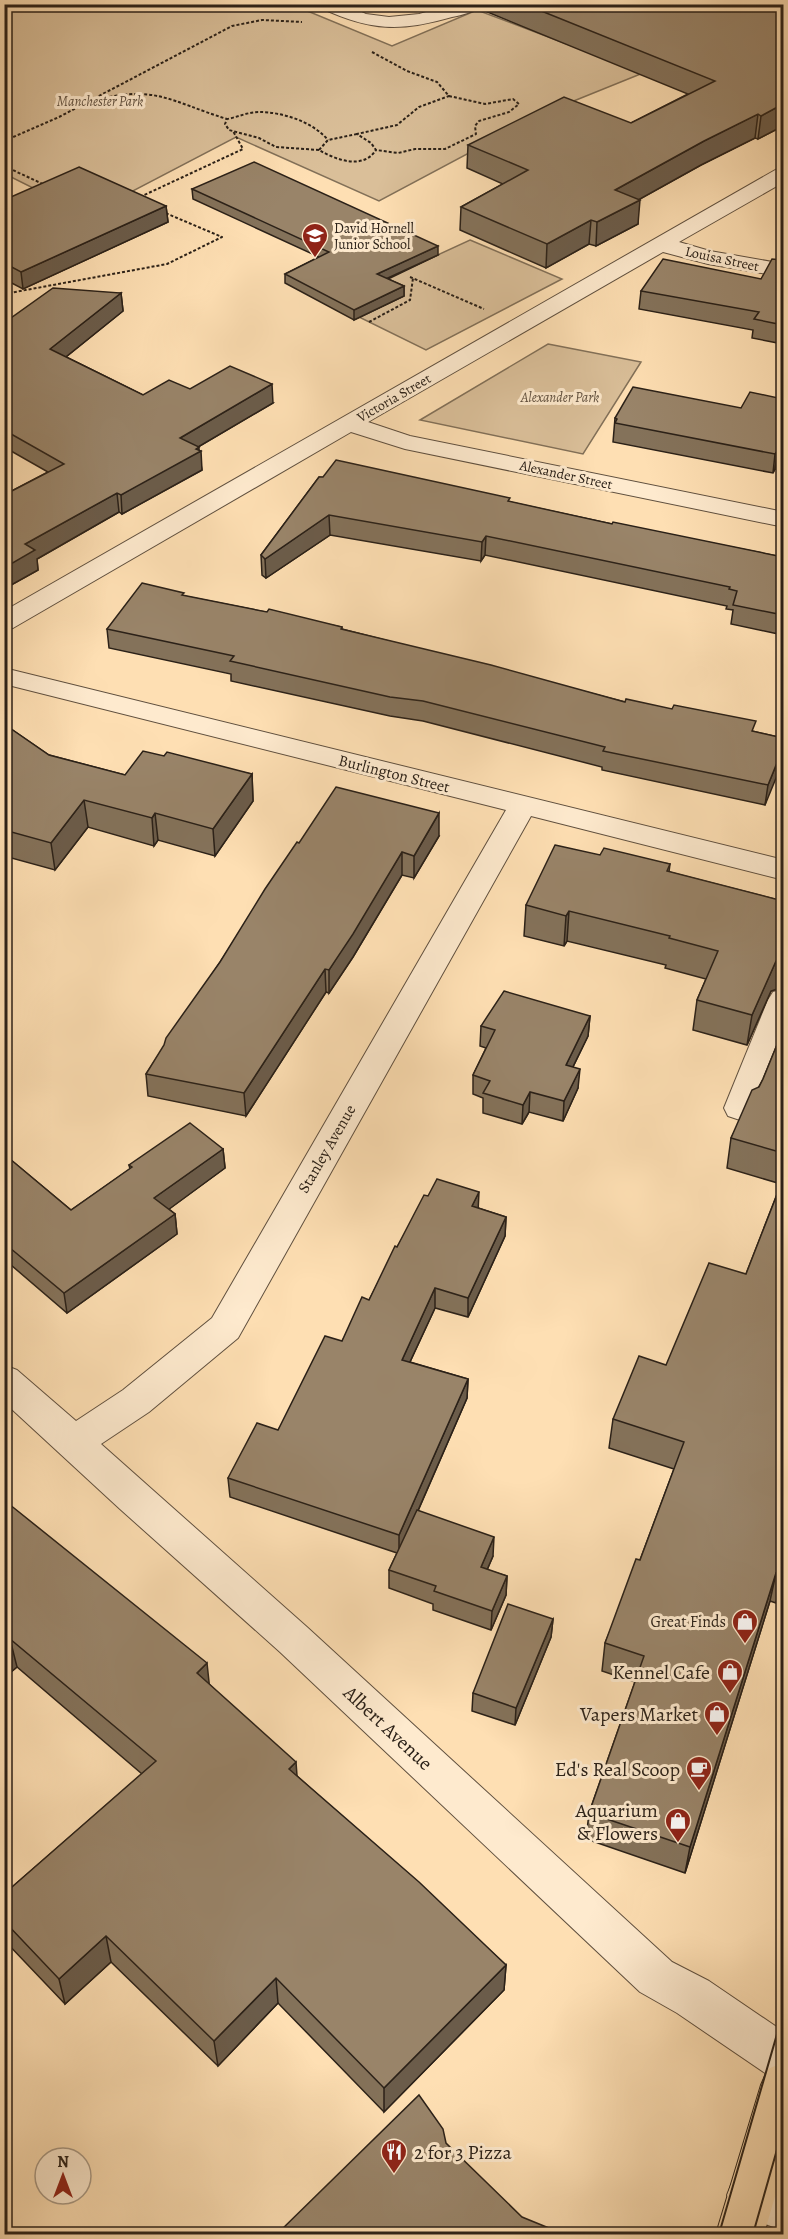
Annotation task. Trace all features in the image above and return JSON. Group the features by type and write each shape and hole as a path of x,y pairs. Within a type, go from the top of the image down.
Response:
{"main road":[{"path":"758,2212 783,2085"}],"street":[{"path":"328,4 364,20 404,21 450,14 473,4"},
{"name":"Victoria Street","path":"4,622 783,173"},
{"name":"Louisa Street","path":"660,244 708,257 783,271"},
{"name":"Alexander Street","path":"350,424 405,441 783,520"},
{"name":"Burlington Street","path":"4,676 522,807 783,870"},
{"name":"Stanley Avenue","path":"74,1442 136,1401 225,1328 522,807"},
{"path":"740,1108 783,1000"},
{"name":"Albert Avenue","path":"4,1380 294,1640 656,1977 693,1997 783,2060"}],"path":[{"path":"4,141 84,104 232,26 275,19 309,23"},
{"path":"366,49 436,82 449,96"},
{"path":"84,104 122,92 145,92 163,95 227,119 258,112 275,114 317,129 328,140"},
{"path":"319,150 328,140 398,125 419,107 449,96 485,104 513,99 519,104 509,113 478,122 475,126 476,134 445,149 415,148 398,153 376,150 371,143 357,134"},
{"path":"227,119 226,128 259,138 276,147 319,150 336,159 353,162 366,160 374,155 376,150"},
{"path":"144,204 134,200 243,149 234,131"},
{"path":"4,165 40,183 52,185"},
{"path":"4,294 167,264 222,237 153,208"},
{"path":"369,322 410,300 412,277 519,324"}],"green space":[{"name":"Manchester Park","path":"4,5 293,5 392,46 477,10 643,73 544,113 379,201 236,137 87,215 5,174"},
{"path":"470,240 562,279 426,350 359,317 403,296 377,283"},
{"name":"Alexander Park","path":"548,344 641,362 583,454 420,420"}],"building":[{"path":"524,4 783,4 783,104 704,141 615,190 640,200 597,222 591,220 547,244 461,207 528,170 468,145 564,97 631,123 715,81"},
{"path":"254,162 438,246 377,274 404,286 354,310 285,274 329,252 192,189"},
{"path":"79,167 166,206 21,272 4,263 4,200"},
{"path":"663,259 761,279 772,259 783,260 783,325 754,319 759,312 641,291"},
{"path":"53,288 121,293 50,349 143,395 169,380 190,389 230,366 272,384 180,438 199,447 196,449 201,451 121,495 117,493 25,544 35,550 4,568 4,495 64,464 4,430 4,323"},
{"path":"633,387 741,408 750,392 783,399 783,451 778,450 775,454 615,423 617,419 615,418"},
{"path":"336,460 510,498 508,501 612,524 613,522 783,557 783,615 733,605 737,591 729,589 730,587 486,536 482,542 329,515 265,559 261,555 319,477 323,477"},
{"path":"142,583 184,593 182,595 267,612 269,609 491,665 625,702 626,699 672,709 674,705 756,721 752,731 783,738 783,748 768,785 603,751 605,747 423,701 390,697 230,661 234,656 107,629"},
{"path":"4,724 49,755 125,775 143,751 164,756 167,752 252,774 213,829 155,813 152,818 84,800 51,843 4,830"},
{"path":"336,787 439,813 414,856 402,852 353,934 329,970 325,969 244,1093 146,1074 166,1038 220,962 265,889"},
{"path":"555,845 600,855 604,848 670,864 667,871 783,901 783,958 776,961 752,1015 697,1000 718,951 669,938 670,936 569,911 566,916 526,905"},
{"path":"504,991 590,1016 566,1065 580,1069 564,1101 530,1092 523,1105 483,1093 490,1081 473,1075 495,1030 481,1026"},
{"path":"783,1030 783,1153 731,1138 752,1090 759,1087 763,1079"},
{"path":"190,1123 223,1149 154,1198 175,1214 64,1293 4,1243 4,1154 71,1210 132,1167 129,1165"},
{"path":"437,1179 479,1192 472,1206 506,1217 468,1298 435,1288 402,1360 468,1379 399,1535 228,1478 257,1423 278,1430 325,1336 342,1341 362,1297 369,1300 395,1246 397,1247 424,1195 428,1196"},
{"path":"783,1179 783,1575 776,1573 690,1847 589,1813 644,1656 605,1643 636,1559 640,1560 684,1442 613,1419 639,1356 666,1365 709,1263 746,1274"},
{"path":"4,1500 207,1663 197,1673 296,1762 289,1769 419,1882 506,1965 384,2088 276,1978 214,2041 106,1936 59,1979 4,1921 4,1894 156,1761 10,1639 4,1644"},
{"path":"417,1510 494,1537 481,1567 507,1576 492,1611 434,1591 436,1586 389,1570"},
{"path":"508,1604 553,1619 516,1708 473,1693"},
{"path":"419,2095 443,2129 446,2143 522,2217 566,2235 276,2235"}],"tram line":[{"path":"719,2234 784,2010"},
{"path":"753,2234 784,2125"}],"place":[{"name":"David Hornell Junior School","path":"315,259"},
{"name":"Great Finds","path":"745,1645"},
{"name":"Kennel Cafe","path":"730,1695"},
{"name":"Vapers Market","path":"717,1737"},
{"name":"Ed's Real Scoop","path":"699,1792"},
{"name":"Aquarium & Flowers","path":"678,1844"},
{"name":"2 for 3 Pizza","path":"394,2175"}]}
